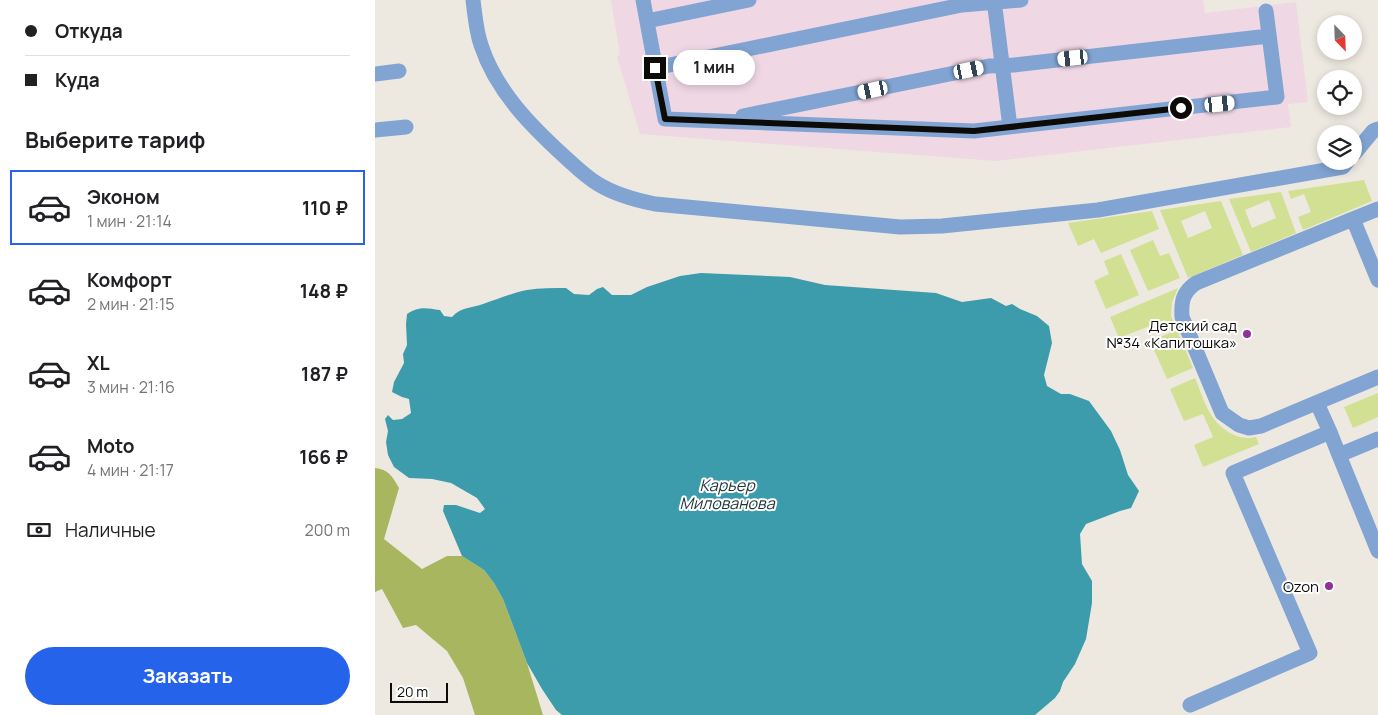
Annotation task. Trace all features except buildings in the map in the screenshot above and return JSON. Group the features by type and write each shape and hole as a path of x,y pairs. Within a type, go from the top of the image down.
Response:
{"lane":[{"path":"473,0 481,45 506,93 522,114 547,141 596,184 635,200 655,204 900,227 942,226 1098,210 1326,170"},
{"path":"643,0 665,119 974,131 1277,97 1266,12"},
{"path":"647,21 749,0"},
{"path":"655,68 962,5 1021,0"},
{"path":"994,1 1010,127"},
{"path":"719,121 989,66 1269,36"},
{"path":"375,74 399,71"},
{"path":"375,130 406,127"},
{"path":"1362,147 1376,134"},
{"path":"1378,209 1196,283 1188,289 1181,305 1182,317 1222,413 1239,426 1249,428 1261,426 1378,377"},
{"path":"1353,219 1378,280"},
{"path":"1317,403 1378,551"},
{"path":"1190,705 1310,653 1233,473 1330,432"},
{"path":"1339,455 1378,439"}],"shaded area":[{"path":"611,0 1203,0 1205,13 1296,2 1308,102 1288,104 1291,127 996,161 640,134 617,57 620,54"}],"green space":[{"path":"1364,180 1372,201 1303,230 1298,217 1311,212 1304,194 1291,199 1288,191"},
{"path":"1281,192 1296,233 1251,252 1229,199","holes":["1269,200 1276,218 1252,228 1245,210"]},
{"path":"1221,201 1243,255 1188,278 1160,210","holes":["1205,211 1212,228 1188,238 1181,221"]},
{"path":"1152,211 1159,229 1101,253 1094,239 1078,246 1068,223"},
{"path":"1153,240 1160,256 1169,253 1180,278 1148,291 1130,250"},
{"path":"1121,254 1139,295 1106,309 1094,281 1109,274 1104,261"},
{"path":"1178,288 1172,302 1171,316 1193,368 1167,379 1150,341 1170,333 1165,320 1119,338 1110,317"},
{"path":"1195,378 1213,418 1226,430 1237,436 1256,437 1259,444 1203,467 1194,445 1213,437 1203,414 1184,421 1170,389"},
{"path":"1378,393 1378,417 1353,428 1344,407"},
{"path":"375,468 390,474 399,488 384,539 422,569 447,556 462,556 484,570 494,583 503,599 527,663 543,715 475,715 463,678 447,651 416,625 403,628 382,589 375,592"}],"water":[{"name":"Карьер Милованова","path":"701,273 790,277 825,285 936,293 962,302 991,298 1006,306 1012,304 1037,316 1049,326 1052,343 1044,375 1047,386 1061,394 1070,394 1089,401 1111,431 1120,450 1128,475 1139,491 1131,508 1086,524 1080,534 1082,564 1092,581 1092,603 1086,639 1060,691 1055,698 1035,715 562,715 556,710 527,663 503,599 494,583 484,570 462,556 443,511 444,505 456,505 480,513 485,509 477,498 451,483 432,479 409,478 394,467 388,455 386,442 388,431 385,419 388,415 393,420 402,419 411,413 409,399 392,392 394,382 404,363 403,354 407,345 407,314 415,310 427,308 440,310 444,316 452,317 463,310 516,293 537,289 566,288 574,294 589,295 603,287 612,295 631,295 647,287 680,276"}],"place":[{"name":"Детский сад №34 «Капитошка»","path":"1247,334"},
{"name":"Ozon","path":"1329,586"}],"route":[{"path":"655,68 665,119 974,131 1181,108"}]}
